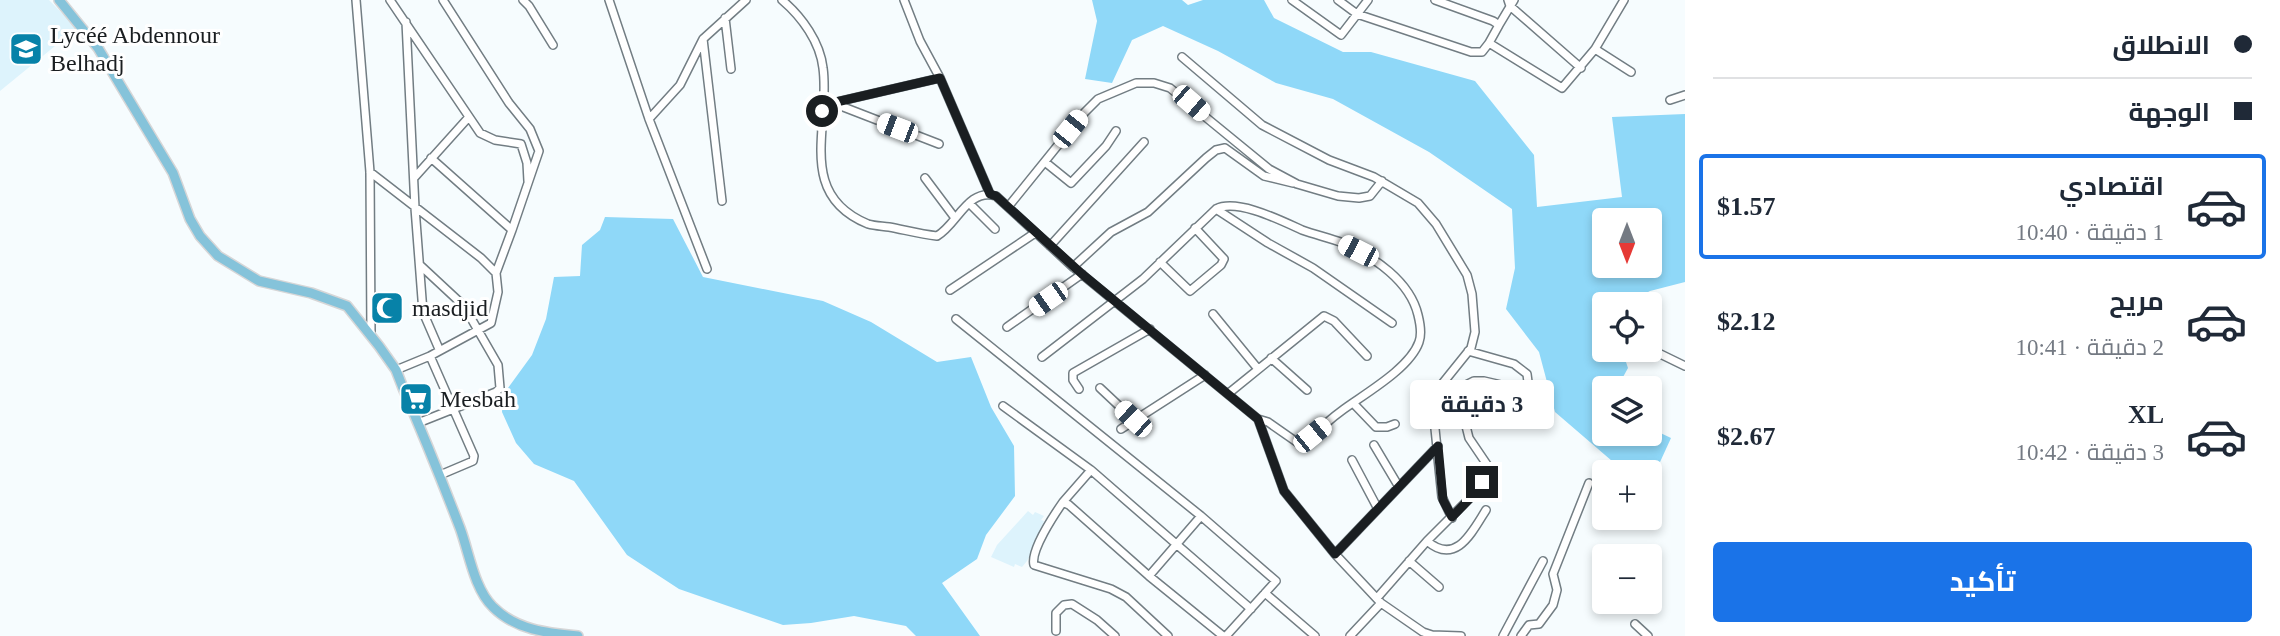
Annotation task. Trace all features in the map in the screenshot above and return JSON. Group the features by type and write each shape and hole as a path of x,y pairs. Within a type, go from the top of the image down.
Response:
{"main road":[{"path":"60,0 87,32 111,68 173,173 190,219 200,236 218,256 259,281 311,293 347,306 371,334 396,370 440,475 481,591 490,605 517,624 549,633 578,636"}],"street":[{"path":"356,0 370,172 371,334"},
{"path":"390,0 480,133 495,140 521,145 527,163 528,181"},
{"path":"523,0 553,45"},
{"path":"609,0 649,119 707,269"},
{"path":"649,119 680,85 703,39 746,0"},
{"path":"782,0 802,20 821,54 824,81 823,178 836,204 855,218 872,225 937,236 979,195 996,196 1115,303 1258,419 1268,422 1298,443 1304,444 1402,365 1420,341 1419,317 1408,292 1370,258 1342,243 1270,215 1223,205 1115,303 1042,357"},
{"path":"904,0 990,194"},
{"path":"1292,0 1341,35 1368,0"},
{"path":"1338,0 1357,14 1471,52 1482,52 1510,2 1581,68"},
{"path":"1435,0 1499,25"},
{"path":"1489,43 1560,87 1565,86 1595,48 1624,0"},
{"path":"396,370 430,356 491,323 498,292 496,273 539,151 530,129 509,103 446,1"},
{"path":"725,18 731,69"},
{"path":"406,22 415,208 424,312 439,349"},
{"path":"703,39 722,201"},
{"path":"1595,48 1631,72"},
{"path":"1182,57 1262,125 1329,160 1382,181 1418,203 1428,213 1465,270 1472,294 1474,342 1438,389 1433,403 1443,500 1452,517"},
{"path":"832,103 940,78"},
{"path":"1008,207 1098,99 1136,83 1162,84 1180,94 1269,169 1297,184"},
{"path":"1670,100 1685,95"},
{"path":"822,101 939,144"},
{"path":"414,178 468,118"},
{"path":"1045,162 1071,183 1106,146 1116,131"},
{"path":"1050,246 1144,142"},
{"path":"1073,267 1111,232 1156,206 1177,183 1216,150 1225,148 1264,176 1338,196 1370,196 1382,181"},
{"path":"431,158 512,230"},
{"path":"370,172 481,258 496,273"},
{"path":"925,178 955,218"},
{"path":"969,204 995,229"},
{"path":"1216,209 1313,268 1392,323"},
{"path":"1160,262 1190,291 1221,265 1224,259 1195,228"},
{"path":"950,290 1035,233"},
{"path":"418,423 496,392 500,388 498,365 464,306 421,267"},
{"path":"1007,327 1082,274"},
{"path":"1213,314 1258,369"},
{"path":"1228,393 1324,316 1334,321 1367,356"},
{"path":"956,319 1201,516 1276,581 1225,636 1149,576 1063,502"},
{"path":"1079,389 1073,380 1073,373 1150,329"},
{"path":"1435,414 1444,402 1469,383 1484,381 1513,388 1527,385 1527,374 1521,369 1468,351"},
{"path":"1662,355 1685,366"},
{"path":"430,356 474,456 473,461 440,475"},
{"path":"1271,358 1307,390"},
{"path":"1121,429 1205,375"},
{"path":"1100,388 1133,419"},
{"path":"1353,403 1376,427 1395,424"},
{"path":"1003,406 1091,470 1251,609"},
{"path":"1350,636 1409,561 1474,494 1490,469 1469,438 1466,426 1471,415 1492,407 1519,420"},
{"path":"1258,419 1284,491 1335,554 1379,600 1423,632 1461,636"},
{"path":"1374,445 1399,487"},
{"path":"1335,554 1438,446"},
{"path":"1352,460 1378,509"},
{"path":"1091,470 1063,502 1032,559 1034,565 1111,589 1126,597 1168,636"},
{"path":"1521,636 1529,625 1539,624 1553,605 1557,590 1553,574 1589,483"},
{"path":"1427,541 1445,551 1452,550 1467,539 1486,510"},
{"path":"1149,576 1201,516"},
{"path":"1409,561 1440,587"},
{"path":"1503,636 1543,561"},
{"path":"1265,593 1315,636"},
{"path":"1056,631 1056,613 1064,605 1072,604 1115,636"},
{"path":"1635,624 1648,636"}],"shaded area":[{"name":"Lycéé Abdennour Belhadj","path":"0,0 49,0 77,28 0,91"},
{"path":"1092,0 1182,0 1188,5 1203,0 1264,0 1274,18 1343,52 1371,52 1475,81 1534,155 1537,207 1622,197 1612,117 1685,114 1685,282 1648,292 1592,292 1592,362 1626,362 1628,368 1624,376 1592,376 1592,444 1555,412 1539,352 1506,309 1515,268 1512,209 1429,152 1333,99 1276,83 1218,51 1163,26 1132,40 1112,83 1085,79 1097,21"},
{"path":"605,217 673,219 703,277 823,301 871,322 937,362 971,357 991,407 1014,446 1015,496 986,535 977,559 942,583 980,636 916,636 906,626 854,616 783,625 679,589 627,555 574,481 534,464 516,443 502,412 503,395 532,355 546,319 554,277 580,276 582,245 600,230"},
{"path":"1662,434 1671,438 1661,460 1611,460 1595,446 1662,446"},
{"path":"1028,511 1033,515 1035,512 1044,516 1041,520 1044,521 1036,540 1038,541 1027,561 1022,567 1015,564 1014,567 991,557 997,545"}],"place":[{"name":"Lycéé Abdennour Belhadj","path":"26,49"},
{"name":"masdjid","path":"387,308"},
{"name":"Mesbah","path":"416,399"}],"route":[{"path":"822,111 822,101 832,103 940,78 990,194 996,196 1115,303 1258,419 1284,491 1335,554 1438,446 1443,500 1452,517 1482,482"}]}
